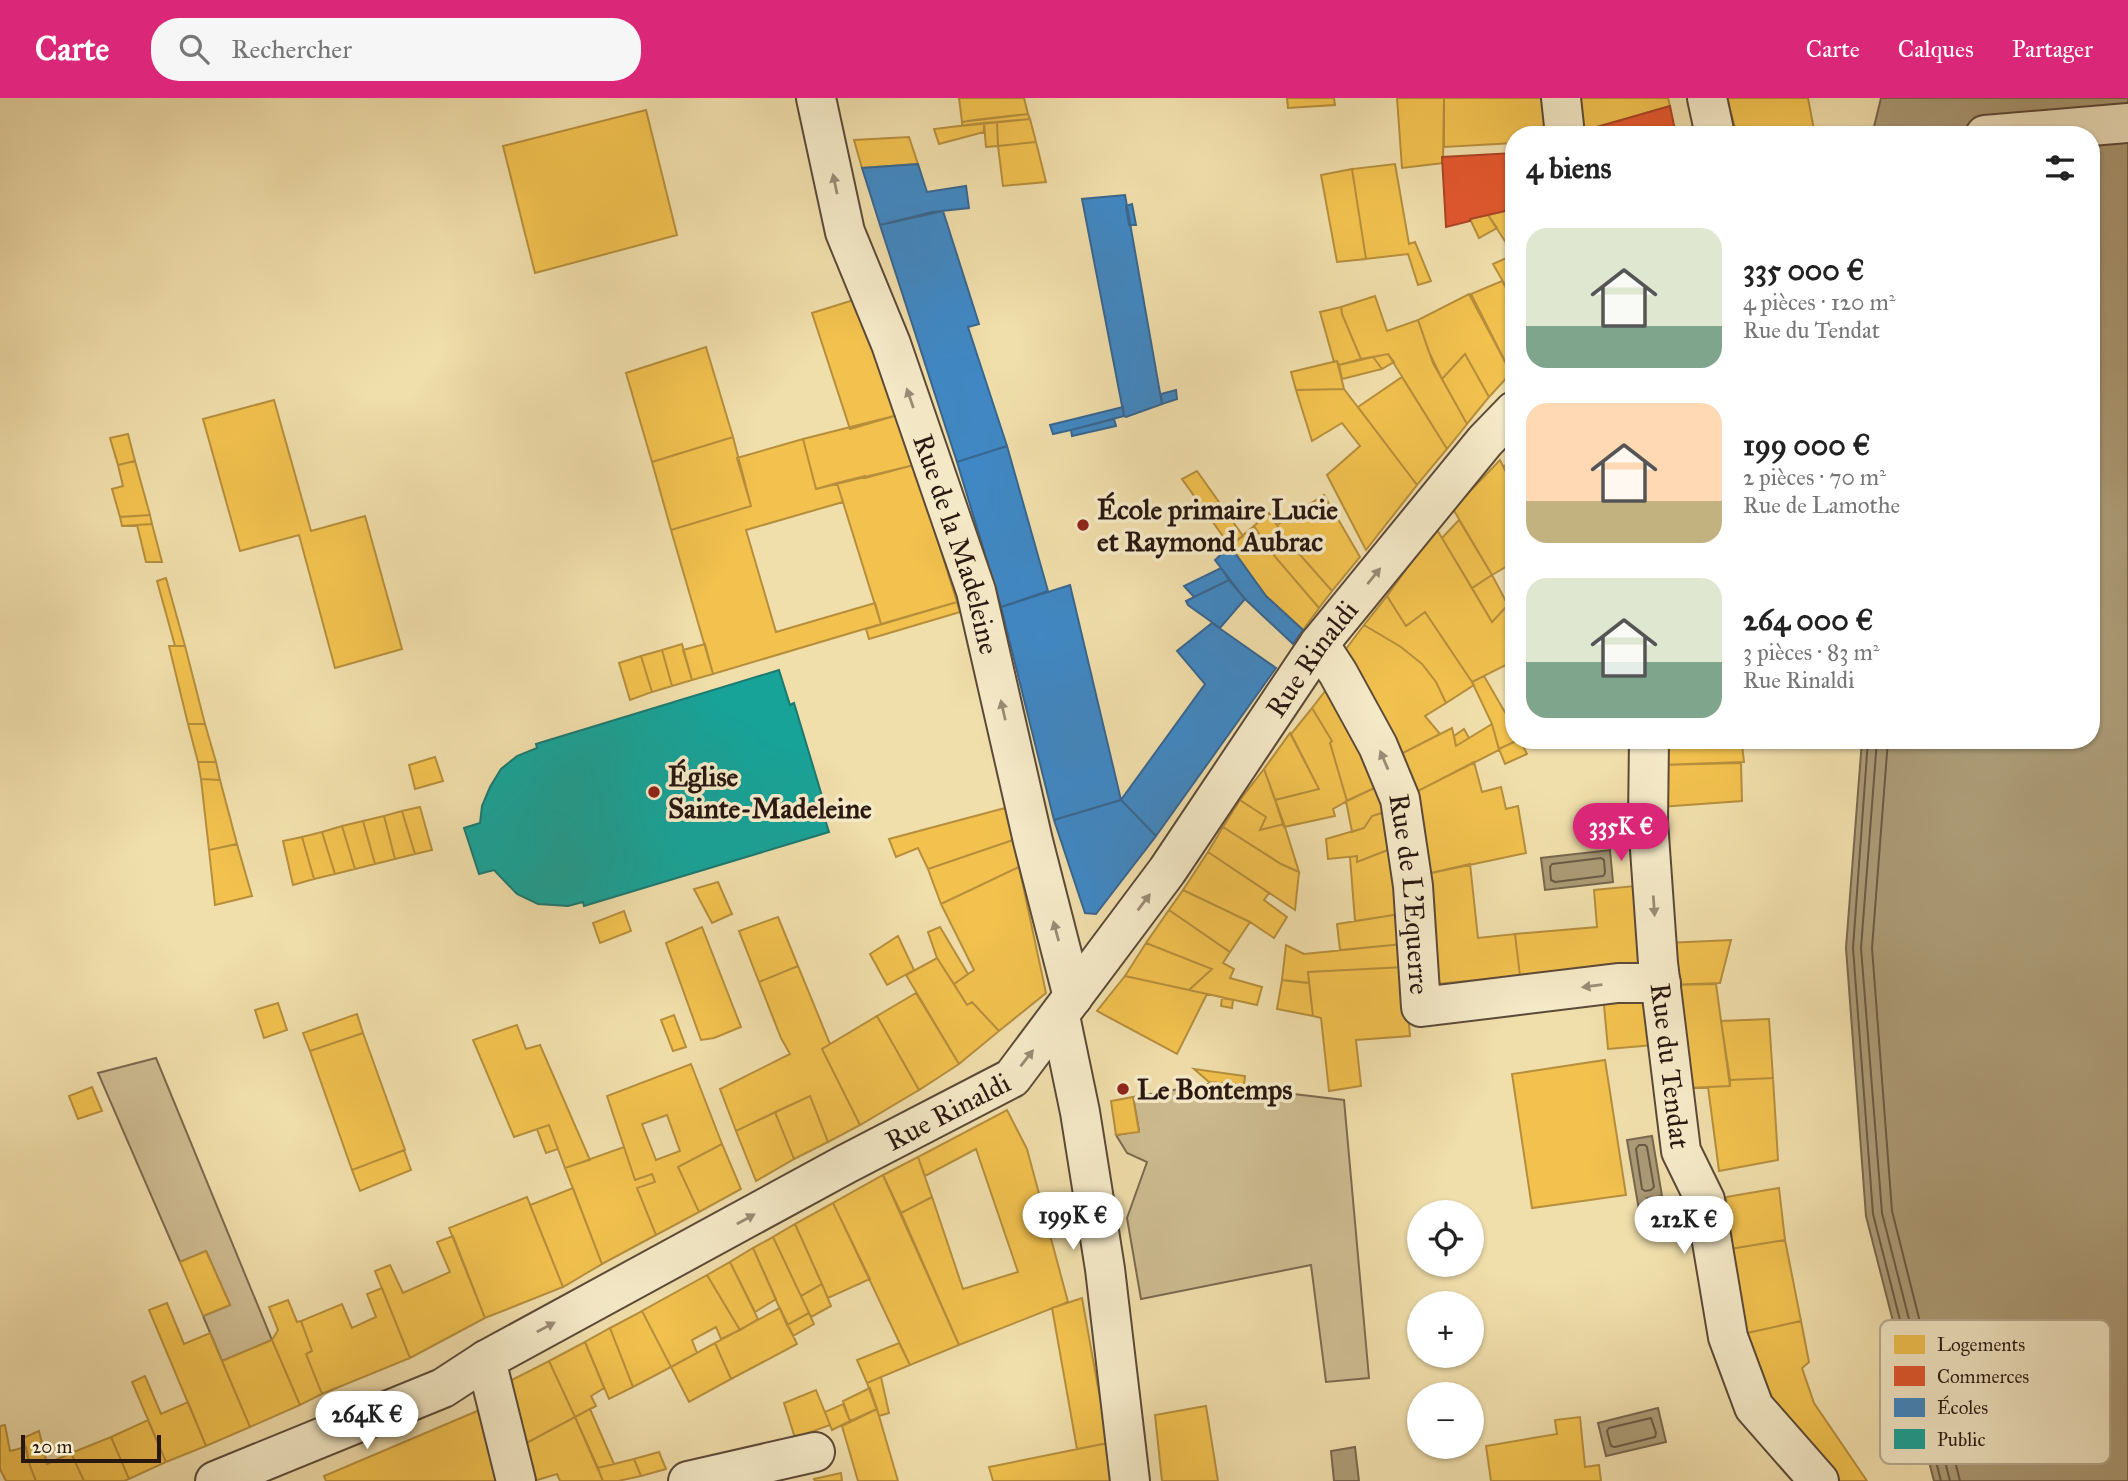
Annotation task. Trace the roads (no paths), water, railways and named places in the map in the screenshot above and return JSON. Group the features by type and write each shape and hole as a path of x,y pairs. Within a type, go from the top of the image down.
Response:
{"street":[{"name":"Rue de la Madeleine","path":"816,98 845,232 891,344 976,591 1033,841 1066,1007 1105,1269 1130,1481"},
{"path":"1561,98 1564,126"},
{"path":"1707,98 1713,126"},
{"path":"2092,126 2128,123"},
{"name":"Rue Rinaldi","path":"215,1481 443,1388 486,1360 846,1164 1012,1078 1167,871 1319,644 1485,441 1505,420"},
{"name":"Rue de L'Equerre","path":"1319,644 1378,746 1400,799 1413,886 1421,1007 1618,983 1661,983"},
{"name":"Rue du Tendat","path":"1648,749 1648,821 1661,983 1681,1151 1705,1200 1728,1337 1754,1407 1819,1481"},
{"path":"486,1360 516,1481"},
{"path":"688,1481 815,1452"}],"water":[{"path":"1881,98 2128,98 2128,1481 1934,1481 1930,1464 2110,1464 2110,1320 1893,1320 1866,1216 1846,948 1861,749 2100,749 2100,126 1874,126"},
{"path":"1610,850 1613,882 1545,890 1541,858"},
{"path":"1652,1136 1662,1196 1647,1198 1649,1208 1639,1210 1627,1140"},
{"path":"1658,1408 1666,1442 1606,1456 1598,1423"},
{"path":"1355,1447 1359,1481 1334,1481 1331,1451"}],"place":[{"name":"École primaire Lucie et Raymond Aubrac","path":"1083,525"},
{"name":"Église Sainte-Madeleine","path":"654,792"},
{"name":"Le Bontemps","path":"1123,1089"}]}
